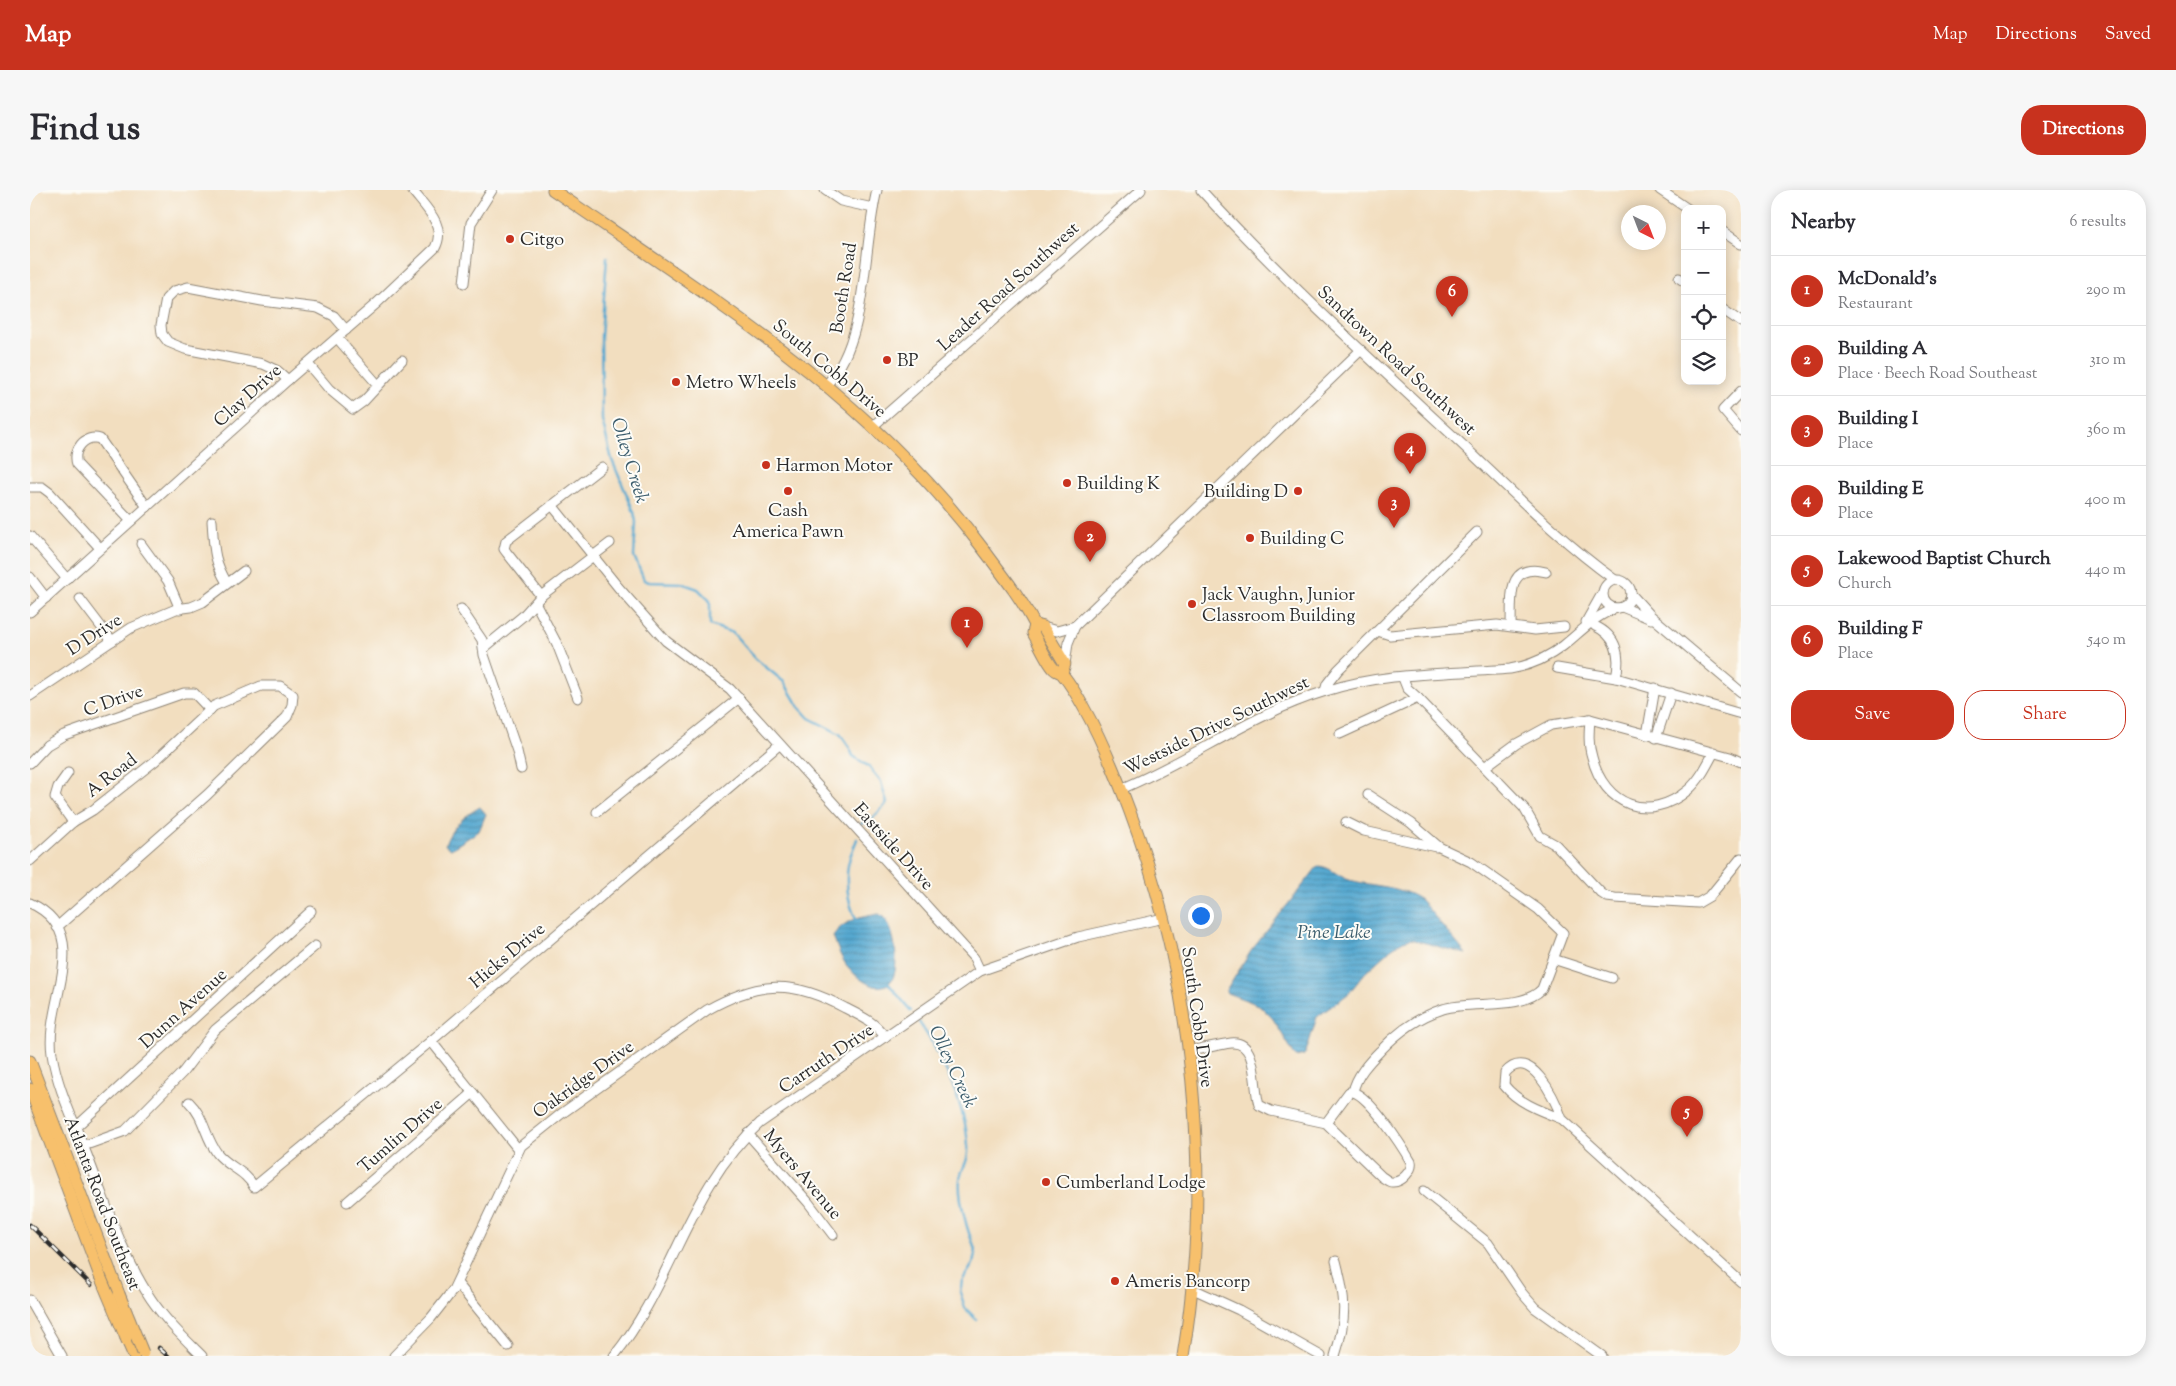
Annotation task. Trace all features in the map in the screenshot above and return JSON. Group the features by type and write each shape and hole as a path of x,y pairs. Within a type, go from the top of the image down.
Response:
{"main road":[{"name":"South Cobb Drive","path":"553,190 765,335 827,384 873,426 918,471 957,515 1039,626 1033,633 1054,670 1064,669 1121,789 1145,855 1164,918 1180,987 1188,1051 1197,1190 1191,1288 1183,1356"},
{"name":"Atlanta Road Southeast","path":"30,1062 141,1355"},
{"name":"Atlanta Road Southeast","path":"30,1089 100,1276 126,1338 141,1355"}],"street":[{"name":"Clay Drive","path":"30,612 419,265 435,248 440,239 437,223 412,190"},
{"path":"464,283 471,223 492,190"},
{"path":"825,190 841,201 873,208"},
{"name":"Booth Road","path":"827,384 844,362 853,338 858,317 877,190"},
{"name":"Leader Road Southwest","path":"873,426 1142,190"},
{"name":"Sandtown Road Southwest","path":"1202,190 1284,276 1361,350 1575,548 1615,580"},
{"path":"1660,190 1682,205"},
{"path":"1726,234 1741,244"},
{"path":"288,380 278,371 263,364 185,349 168,342 162,334 161,325 166,299 174,291 188,287 262,301 318,308 334,316 346,330"},
{"path":"1726,312 1741,322"},
{"path":"336,338 378,384"},
{"path":"1064,669 1068,643 1075,626 1361,350"},
{"path":"308,364 329,389 353,409 364,401 402,360"},
{"path":"1741,391 1723,410 1741,431"},
{"path":"131,521 78,464 76,459 77,450 83,441 94,437 100,439 147,507"},
{"path":"578,698 538,600 507,553 504,545 509,537 602,467"},
{"path":"30,487 42,487 50,493 100,548"},
{"name":"Eastside Drive","path":"552,505 592,556 666,641 721,680 739,698 779,746 974,958 980,971"},
{"path":"212,521 213,552 219,570 228,584"},
{"path":"1326,691 1327,684 1338,670 1477,532"},
{"path":"30,536 67,579"},
{"path":"484,648 538,600 610,543"},
{"path":"141,544 168,581 180,609"},
{"name":"Sandtown Road Southwest","path":"1575,548 1592,568 1604,589"},
{"path":"1511,625 1513,589 1518,575 1528,569 1546,572"},
{"name":"D Drive","path":"30,696 131,628 203,602 244,571"},
{"path":"30,577 46,598"},
{"path":"1664,626 1608,604 1604,589 1615,580 1626,582 1638,604 1664,626 1741,692"},
{"name":"Westside Drive Southwest","path":"1582,629 1595,609 1604,589"},
{"path":"1619,607 1629,602 1631,594"},
{"path":"80,599 112,641"},
{"name":"Westside Drive Southwest","path":"1121,789 1274,713 1326,691 1363,682 1520,668 1553,653 1600,615 1619,607"},
{"path":"460,609 482,640 484,655 517,751 521,769"},
{"path":"1378,631 1390,635 1511,625 1535,630 1564,627"},
{"path":"1039,626 1057,631 1075,626"},
{"path":"1596,626 1608,634 1616,648 1619,666 1616,678"},
{"path":"1557,668 1616,678 1741,714"},
{"path":"1403,678 1407,688 1486,766 1524,808 1540,836 1556,845 1594,886 1607,897 1698,903 1710,896 1741,858"},
{"name":"A Road","path":"30,861 73,822 93,810 155,762 214,706 261,686 280,686 293,695 292,705 287,717 208,795 58,927"},
{"path":"1652,736 1656,688"},
{"name":"C Drive","path":"31,761 47,745 64,735 184,693 194,692 210,710"},
{"path":"1652,736 1671,693"},
{"path":"597,812 739,698"},
{"path":"1340,734 1418,698"},
{"path":"1486,766 1516,744 1552,725 1590,719 1714,752 1741,762"},
{"path":"1590,719 1589,745 1599,776 1615,796 1634,806 1652,808 1680,796 1696,782 1714,752"},
{"name":"Hicks Drive","path":"188,1102 196,1109 216,1152 226,1163 245,1174 254,1186 431,1041 779,746"},
{"path":"68,773 58,787 55,797 73,822"},
{"path":"1368,795 1411,824 1439,848"},
{"path":"1346,822 1364,831 1439,848 1471,862 1538,909 1563,933 1542,989 1522,1001 1443,1009 1410,1024 1394,1035 1372,1059 1355,1082 1353,1092"},
{"path":"30,903 49,915 58,927 62,938 65,964 50,1030 51,1046 58,1077 76,1127 136,1275 152,1300 174,1328 202,1356"},
{"name":"Dunn Avenue","path":"76,1127 311,912"},
{"name":"Carruth Drive","path":"614,1356 642,1315 712,1179 748,1134 772,1114 980,971 1078,937 1164,918"},
{"path":"84,1146 125,1130 183,1072 215,1030 315,946"},
{"path":"1553,959 1612,978"},
{"name":"Oakridge Drive","path":"394,1356 440,1307 457,1282 518,1149 561,1114 707,1010 744,991 767,987 786,988 828,998 874,1024 885,1037"},
{"path":"431,1041 518,1149"},
{"path":"1188,1051 1232,1042 1243,1046 1251,1054 1259,1105 1271,1112 1321,1120 1382,1177 1390,1182 1396,1182 1412,1166 1408,1155 1368,1103 1353,1092 1348,1092 1326,1123"},
{"path":"1562,1119 1550,1091 1531,1068 1519,1064 1505,1072 1504,1085 1514,1096 1543,1112 1562,1119 1741,1282"},
{"name":"Tumlin Drive","path":"348,1202 473,1093"},
{"name":"Myers Avenue","path":"748,1134 808,1202 833,1235"},
{"path":"1424,1191 1488,1243 1532,1305 1602,1356"},
{"path":"1335,1356 1345,1314 1344,1291 1336,1261"},
{"path":"457,1282 508,1346"},
{"path":"1191,1288 1225,1302 1291,1337 1321,1356"},
{"path":"30,1300 62,1354"}],"water":[{"path":"480,807 486,814 479,831 451,849 445,845 459,823"},
{"name":"Pine Lake","path":"1318,866 1322,866 1350,880 1395,889 1413,895 1421,900 1466,954 1411,939 1403,941 1391,949 1365,973 1348,994 1317,1017 1306,1052 1304,1055 1296,1057 1273,1019 1259,1005 1226,991 1251,951"},
{"path":"879,914 885,918 892,935 895,946 896,966 891,981 878,987 864,981 851,970 841,955 833,936 847,923 859,918"}],"waterway":[{"name":"Olley Creek","path":"607,257 601,336 602,420 612,460 634,512 636,522 634,556 644,580 649,582 681,583 698,589 710,601 710,625 733,633 756,659 784,682 799,707 809,718 840,734 853,756 868,766 881,782 887,803 871,820 861,824"},
{"name":"Olley Creek","path":"856,919 849,897 847,873 850,857 857,839"},
{"name":"Olley Creek","path":"888,983 911,1011"},
{"name":"Olley Creek","path":"919,1022 944,1065 963,1115 968,1152 960,1179 960,1195 966,1225 976,1249 973,1264 962,1281 960,1292 965,1308 976,1319"}],"railway":[{"path":"30,1225 91,1285"},
{"path":"159,1348 168,1356"}],"place":[{"name":"Citgo","path":"510,239"},
{"name":"Building F","path":"1452,317"},
{"name":"BP","path":"887,360"},
{"name":"Metro Wheels","path":"676,382"},
{"name":"Harmon Motor","path":"766,465"},
{"name":"Building E","path":"1410,474"},
{"name":"Building K","path":"1067,483"},
{"name":"Cash America Pawn","path":"788,491"},
{"name":"Building D","path":"1298,491"},
{"name":"Building I","path":"1394,528"},
{"name":"Building C","path":"1250,538"},
{"name":"Building A","path":"1090,562"},
{"name":"Jack Vaughn, Junior Classroom Building","path":"1192,604"},
{"name":"McDonald's","path":"967,648"},
{"name":"Lakewood Baptist Church","path":"1687,1137"},
{"name":"Cumberland Lodge","path":"1046,1182"},
{"name":"Ameris Bancorp","path":"1115,1281"}]}
